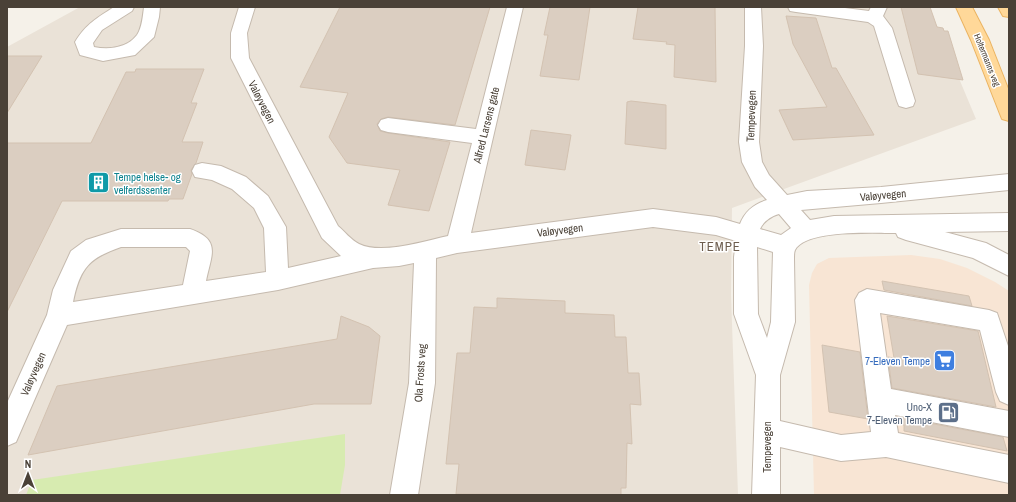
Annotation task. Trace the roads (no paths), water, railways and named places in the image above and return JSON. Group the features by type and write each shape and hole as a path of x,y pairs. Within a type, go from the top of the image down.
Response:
{"main road":[{"name":"Holtermanns veg","path":"964,7 980,40 1009,114"},
{"path":"1006,7 1009,12"}],"street":[{"path":"126,7 96,26 84,42 86,52 103,55 129,51 145,37 151,17 152,7"},
{"name":"Valøyvegen","path":"247,7 239,33 240,58 330,232 351,251 373,258"},
{"name":"Alfred Larsens gate","path":"457,244 515,7"},
{"name":"Tempevegen","path":"753,7 754,46 749,142 752,162 757,174 806,230"},
{"path":"796,7 875,12 884,28 906,101"},
{"path":"388,125 483,137"},
{"path":"202,171 214,172 239,183 261,202 275,227 278,280"},
{"name":"Valøyvegen","path":"768,375 746,314 745,257 747,234 752,221 764,210 782,204 807,200 881,195 1009,182"},
{"name":"Valøyvegen","path":"59,315 278,280 373,258 399,256 457,244 653,218 698,222 747,234 785,246"},
{"path":"768,375 783,322 783,259 785,246 793,238 806,230 834,225 1009,222"},
{"path":"874,225 920,234 978,250 1009,266"},
{"name":"Valøyvegen","path":"7,433 59,315 64,290 79,258 94,247 121,238 190,238 202,247 192,294"},
{"name":"Ola Frosts veg","path":"404,495 422,383 424,251"},
{"path":"886,444 867,300 989,321 1009,392"},
{"name":"Tempevegen","path":"766,495 768,375"},
{"path":"880,399 1009,424"},
{"path":"766,431 841,448 886,444 1009,469"}],"place":[{"name":"Tempe helse- og velferdssenter","path":"98,183"},
{"name":"7-Eleven Tempe","path":"945,361"},
{"name":"Uno-X 7-Eleven Tempe","path":"948,413"}],"district":[{"name":"TEMPE","path":"720,246"}]}
